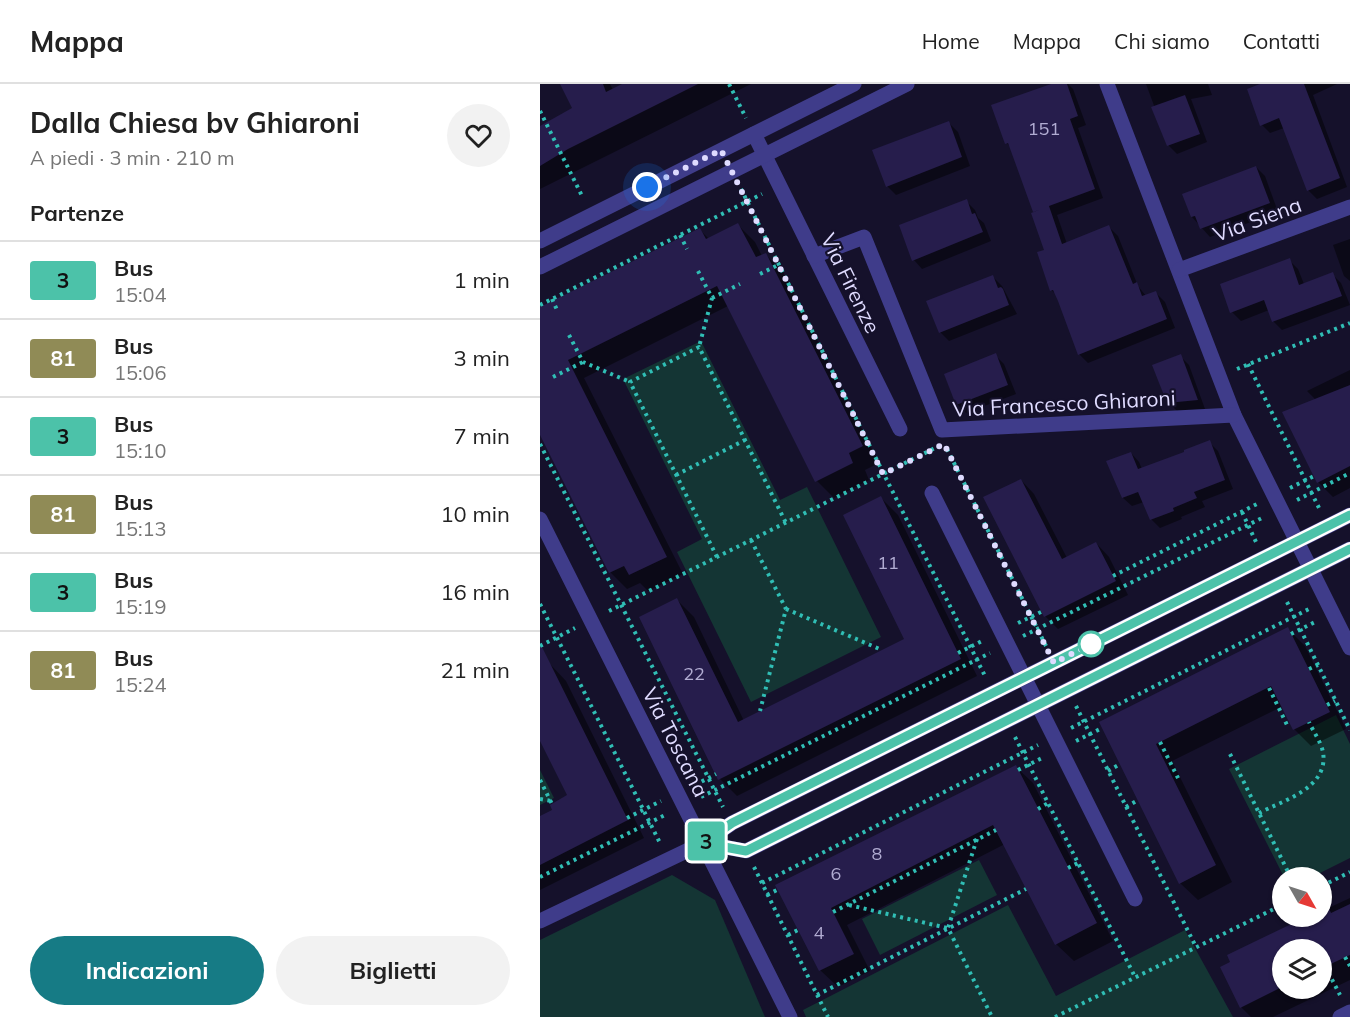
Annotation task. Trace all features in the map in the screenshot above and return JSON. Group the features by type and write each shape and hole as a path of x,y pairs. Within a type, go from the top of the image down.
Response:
{"street":[{"path":"540,241 854,84"},
{"path":"540,267 907,84"},
{"path":"1107,84 1234,415 1350,648"},
{"name":"Via Firenze","path":"754,134 900,429"},
{"name":"Via Siena","path":"1179,270 1350,207"},
{"name":"Via Francesco Ghiaroni","path":"814,256 864,237 942,430 1234,415"},
{"path":"932,493 1135,899"},
{"path":"540,921 703,843 732,823 1350,515"},
{"name":"Via Toscana","path":"540,519 790,1017"},
{"path":"703,843 746,851 1350,549"}],"path":[{"path":"729,84 754,134"},
{"path":"540,111 591,215"},
{"path":"732,171 993,693"},
{"path":"540,305 779,185"},
{"path":"680,235 687,249"},
{"path":"760,274 778,265"},
{"path":"698,271 712,298 699,347 786,523"},
{"path":"712,298 740,284"},
{"path":"552,299 558,312"},
{"path":"1219,376 1350,322"},
{"path":"569,335 583,362 630,382 717,557"},
{"path":"630,382 699,347"},
{"path":"553,377 583,362"},
{"path":"1248,364 1328,526"},
{"path":"676,474 745,440"},
{"path":"540,444 713,791 732,823"},
{"path":"540,646 944,444 1054,663"},
{"path":"1113,576 1242,512 1312,492 1350,473"},
{"path":"540,877 1248,525 1305,480 1314,476"},
{"path":"1242,512 1264,558"},
{"path":"751,540 786,609 882,650"},
{"path":"1278,585 1350,730"},
{"path":"540,604 668,859"},
{"path":"760,711 786,609"},
{"path":"1309,669 1318,665"},
{"path":"1270,688 1287,725"},
{"path":"1068,690 1196,947"},
{"path":"1327,705 1335,701"},
{"path":"1007,720 1135,977"},
{"path":"1259,813 1310,787 1319,776 1323,750 1309,722"},
{"path":"1159,744 1179,780"},
{"path":"1230,754 1286,867"},
{"path":"1108,771 1120,764"},
{"path":"540,780 551,803 540,799"},
{"path":"1126,807 1138,800"},
{"path":"1038,809 1048,803"},
{"path":"988,827 991,832"},
{"path":"833,912 996,830"},
{"path":"977,839 948,928 992,1017"},
{"path":"746,851 828,1017"},
{"path":"1068,868 1078,863"},
{"path":"1332,881 1350,872"},
{"path":"817,994 1026,889"},
{"path":"767,895 777,890"},
{"path":"848,904 948,928"},
{"path":"1055,1017 1272,910"},
{"path":"788,935 798,930"},
{"path":"1345,957 1350,966"},
{"path":"1332,982 1346,1014"}],"green space":[{"path":"701,341 780,500 807,487 881,637 751,702 677,552 702,539 623,379"},
{"path":"1336,715 1350,744 1350,858 1332,867 1279,867 1229,769"},
{"path":"540,770 554,798 540,805"},
{"path":"979,860 997,895 880,955 862,919"},
{"path":"672,875 715,900 765,1017 540,1017 540,940"},
{"path":"1008,905 1056,996 1185,930 1233,1017 806,1017 803,1010"}],"building":[{"path":"560,84 603,84 606,92 622,84 698,84 568,149 540,166 540,126 572,108"},
{"path":"1051,84 1067,84 1078,116 1070,119 1095,189 1049,206 1062,244 1109,225 1133,284 1137,282 1142,296 1156,291 1167,319 1078,355 1058,301 1053,290 1050,291 1037,252 1044,250 1031,213 1039,210 1033,212 1008,143 1005,144 991,105"},
{"path":"1260,84 1304,84 1340,178 1307,191 1279,118 1260,126 1247,89"},
{"path":"1185,95 1200,134 1167,146 1151,107"},
{"path":"949,121 962,157 886,187 872,150"},
{"path":"1256,166 1270,203 1200,229 1195,216 1191,217 1182,194"},
{"path":"967,199 972,214 975,213 983,232 912,261 899,225"},
{"path":"738,223 756,257 766,253 863,446 849,453 853,463 815,482 717,286 568,360 667,557 629,575 624,566 609,573 540,435 540,307 700,228 706,239"},
{"path":"1290,258 1299,285 1333,272 1342,296 1272,322 1264,300 1230,313 1220,284"},
{"path":"993,275 998,288 1003,289 1009,305 939,333 926,301"},
{"path":"996,353 1008,385 956,405 944,374"},
{"path":"1181,354 1198,400 1167,403 1152,365"},
{"path":"1350,385 1350,466 1317,483 1282,412"},
{"path":"1210,440 1225,480 1194,492 1197,498 1173,508 1174,511 1150,520 1138,492 1122,498 1106,461 1131,452 1138,469"},
{"path":"1021,479 1062,559 1096,542 1116,581 1044,617 983,497"},
{"path":"881,496 961,659 718,780 639,617 677,598 738,722 904,639 843,515"},
{"path":"1288,627 1330,712 1293,730 1271,686 1156,744 1216,865 1179,884 1099,722"},
{"path":"540,643 628,820 540,865 540,816 552,810 550,805 567,795 540,741"},
{"path":"1016,765 1097,923 1055,945 993,825 831,908 854,954 819,971 775,885"},
{"path":"1350,904 1350,955 1332,963 1332,939 1272,939 1272,992 1240,1008 1220,967 1230,962 1227,955 1285,927 1332,927 1332,913"}],"bus line":[{"name":"3","path":"1350,515 732,823 703,843 746,851 1350,549"}],"route":[{"path":"647,187 721,150 883,474 944,444 1054,663 1091,644"}]}
